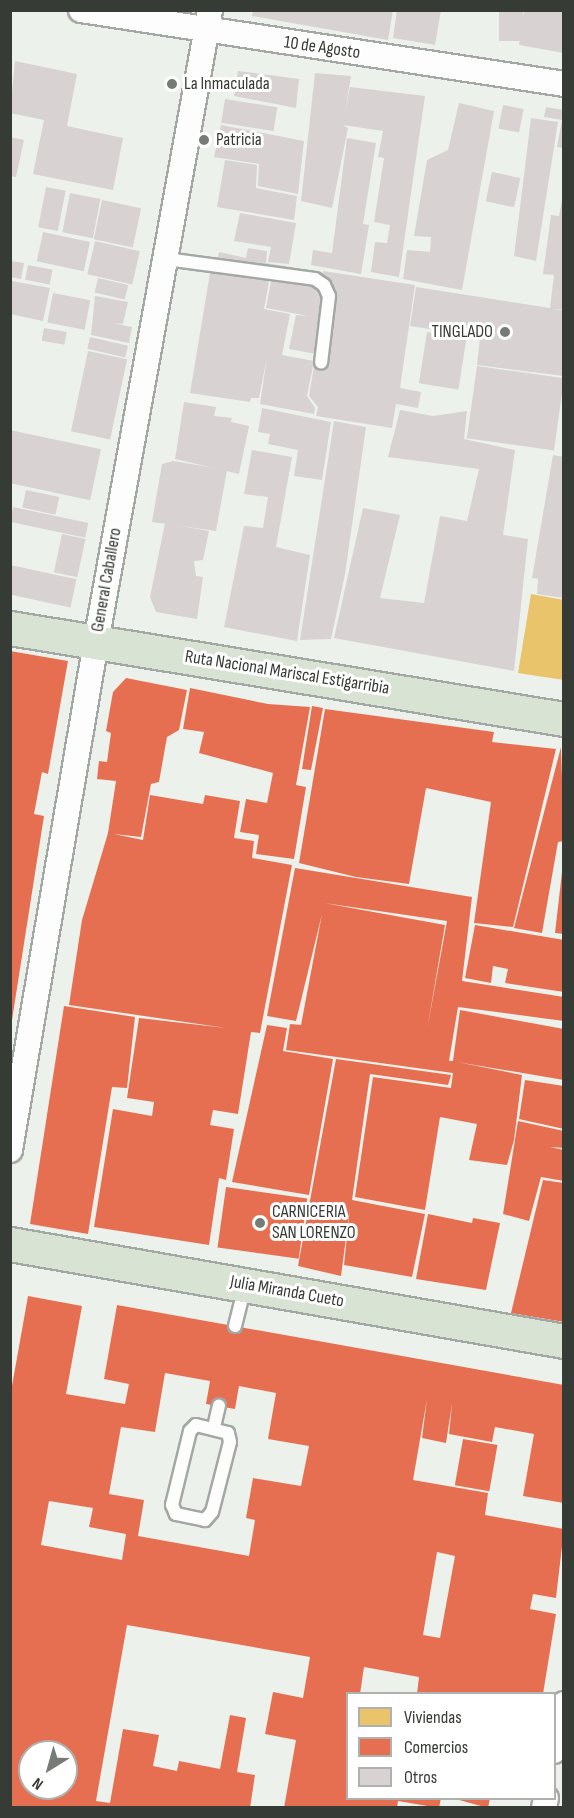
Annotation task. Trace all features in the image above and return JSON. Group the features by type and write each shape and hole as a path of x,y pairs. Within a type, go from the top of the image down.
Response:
{"highway":[{"name":"Ruta Nacional Mariscal Estigarribia","path":"10,628 564,719"},
{"name":"Julia Miranda Cueto","path":"10,1244 564,1341"}],"street":[{"name":"10 de Agosto","path":"81,10 209,21 564,84"},
{"name":"General Caballero","path":"10,1150 96,642 209,21"},
{"path":"556,1746 564,1704"}],"lane":[{"path":"166,259 315,279 324,285 329,296 321,363"},
{"path":"235,1326 245,1285"},
{"path":"214,1427 219,1406"},
{"path":"196,1425 214,1427 228,1433 230,1442 212,1512 205,1520 177,1514 172,1505 190,1431 196,1425"}],"building: Viviendas":[{"path":"531,594 564,600 564,680 518,673"}],"building: Comercios":[{"path":"10,651 68,661 48,774 42,772 34,814 44,816 12,1020"},
{"path":"126,678 187,690 179,730 167,737 159,782 151,784 141,837 114,834 143,840 150,795 203,804 205,795 240,801 234,838 254,841 252,858 292,865 260,1033 251,1032 238,1114 213,1110 210,1125 234,1129 226,1180 219,1178 209,1245 94,1227 113,1109 152,1116 154,1102 127,1098 139,1018 226,1028 69,1005 82,920 108,833 116,781 97,779 99,761 107,762 111,733 106,731 113,692"},
{"path":"190,688 268,704 310,707 296,785 306,787 294,859 256,854 259,835 240,832 246,799 267,803 273,773 199,753 204,732 183,729"},
{"path":"312,706 323,708 311,770 302,769"},
{"path":"325,709 494,732 492,742 556,749 513,927 474,923 491,802 426,788 409,884 356,877 299,863"},
{"path":"561,747 564,841 558,842 542,933 514,928"},
{"path":"295,868 472,897 462,981 564,997 564,1021 458,1007 449,1061 453,1061 460,1010 564,1029 564,1080 457,1062 522,1075 514,1140 507,1165 469,1160 477,1124 440,1117 425,1210 355,1197 373,1077 451,1088 453,1073 286,1050 290,1024 301,1025 322,914 296,1021 267,1016","holes":["324,903 447,921 427,1030 445,925"]},
{"path":"562,872 564,872 564,934 555,933"},
{"path":"475,925 564,940 564,992 505,983 508,969 493,966 491,983 465,978"},
{"path":"64,1006 135,1017 127,1088 112,1087 88,1234 30,1224"},
{"path":"267,1025 287,1028 283,1051 333,1059 309,1195 232,1182"},
{"path":"336,1059 451,1075 448,1085 370,1074 352,1200 425,1214 412,1277 344,1265 350,1208 341,1276 298,1266"},
{"path":"525,1080 564,1086 564,1129 519,1119"},
{"path":"518,1121 564,1131 564,1148 550,1147 564,1150 564,1181 541,1177 529,1221 503,1214"},
{"path":"543,1180 564,1183 564,1322 511,1313"},
{"name":"CARNICERIA SAN LORENZO","path":"226,1187 307,1198 299,1259 218,1247"},
{"path":"428,1214 472,1223 473,1218 500,1223 486,1290 416,1279"},
{"path":"28,1296 82,1306 66,1394 125,1404 129,1384 104,1379 117,1305 564,1385 564,1503 523,1496 534,1434 495,1427 492,1442 449,1434 452,1404 446,1443 422,1438 427,1399 413,1480 488,1493 485,1515 564,1529 556,1598 533,1594 530,1609 556,1614 543,1692 417,1692 419,1677 364,1667 360,1692 346,1692 346,1800 441,1800 439,1808 398,1801 397,1808 284,1808 296,1740 265,1734 273,1692 303,1698 310,1657 127,1625 96,1801 110,1803 123,1729 159,1735 153,1766 177,1771 179,1761 220,1769 230,1715 246,1718 237,1772 255,1775 250,1808 10,1808 10,1397","holes":["165,1373 210,1381 206,1404 235,1409 239,1386 276,1393 268,1439 309,1446 301,1486 253,1478 246,1518 255,1520 249,1556 138,1536 144,1500 109,1494 121,1427 155,1432","49,1501 93,1508 89,1527 126,1534 122,1560 41,1545","437,1552 455,1556 440,1638 423,1635"]},
{"path":"463,1439 497,1445 489,1491 455,1485"},
{"path":"459,1800 490,1800 488,1808"}],"building: Otros":[{"path":"253,10 393,10 388,40 252,16"},
{"path":"397,10 441,10 435,45 393,38"},
{"path":"499,10 523,10 523,41 499,41"},
{"path":"524,10 564,10 564,53 519,45"},
{"path":"15,61 77,74 67,126 123,138 113,190 33,174 44,120 10,113"},
{"path":"238,71 299,79 296,108 234,96"},
{"path":"315,73 351,76 345,112 350,87 425,96 399,277 371,272 375,242 387,243 390,225 374,222 384,158 378,157 383,131 343,125 348,128 332,208 301,201"},
{"path":"225,99 277,107 274,131 221,123"},
{"path":"459,103 494,111 462,290 403,279 407,250 430,252 431,237 414,236 427,160 448,150"},
{"path":"503,105 524,109 519,133 498,129"},
{"path":"546,107 564,110 564,148 557,147 562,120 544,117"},
{"path":"531,118 558,122 536,261 514,256"},
{"path":"221,125 304,141 298,194 258,186 259,164 214,157"},
{"path":"10,137 24,140 16,177 10,176"},
{"path":"347,138 376,143 363,224 369,225 361,274 311,265 313,250 332,253"},
{"path":"225,160 257,165 256,188 297,196 294,220 217,207"},
{"path":"492,172 520,178 514,207 486,201"},
{"path":"46,187 66,191 58,231 38,227"},
{"name":"TINGLADO","path":"564,189 564,309 554,309 564,310 564,376 477,365 480,337 410,326 416,287 550,308 554,275 543,274 551,215 559,216"},
{"path":"70,193 100,199 93,238 62,232"},
{"path":"102,200 141,208 133,247 94,239"},
{"path":"240,213 296,223 289,264 268,262 271,247 234,241"},
{"path":"43,232 90,242 84,271 37,261"},
{"path":"95,241 140,251 132,284 87,274"},
{"path":"248,248 267,251 266,263 322,272 314,314 323,271 415,285 400,388 421,392 418,408 396,404 392,428 316,416 318,407 309,396 316,354 289,349 296,315 308,316 266,308 272,276 216,265 219,252 246,258"},
{"path":"10,261 24,263 21,279 10,277"},
{"path":"28,265 53,270 50,284 25,280"},
{"path":"211,267 270,276 264,309 290,314 282,355 314,361 307,396 315,408 314,414 260,404 267,357 259,398 251,398 250,402 190,393"},
{"path":"98,278 128,285 125,300 95,293"},
{"path":"12,281 50,288 43,321 10,314"},
{"path":"53,293 90,300 85,330 47,322"},
{"path":"95,296 128,302 123,324 113,323 132,327 129,343 91,335"},
{"path":"44,328 67,332 64,345 42,341"},
{"path":"427,332 467,338 458,390 419,383"},
{"path":"90,337 128,346 125,357 87,349"},
{"path":"88,351 127,359 110,440 71,431"},
{"path":"477,366 564,378 554,451 467,438"},
{"path":"184,402 216,407 214,416 232,418 231,422 249,426 239,474 175,459"},
{"path":"262,408 331,422 322,480 294,476 298,450 268,444 270,434 258,432"},
{"path":"400,410 433,416 467,411 464,439 515,450 503,535 528,539 514,671 334,638 363,508 400,515 380,598 424,603 440,516 467,521 479,469 388,457"},
{"path":"334,421 366,427 345,574 331,639 300,640"},
{"path":"10,430 101,449 90,500 10,483"},
{"path":"252,450 292,457 276,547 310,555 297,641 224,627 244,526 263,528 268,497 244,494"},
{"path":"553,455 564,457 564,598 537,594 538,579 532,578"},
{"path":"173,461 227,470 216,531 152,522 162,464"},
{"path":"26,490 59,497 56,515 22,508"},
{"path":"13,507 88,523 85,538 10,522"},
{"path":"165,523 209,531 203,560 194,561 196,576 203,577 197,619 156,612 150,597"},
{"path":"62,534 85,539 77,577 54,572"},
{"path":"10,565 77,579 70,608 10,595"}],"place":[{"name":"La Inmaculada","path":"172,84"},
{"name":"Patricia","path":"204,140"},
{"name":"TINGLADO","path":"505,332"},
{"name":"CARNICERIA SAN LORENZO","path":"260,1223"}]}
